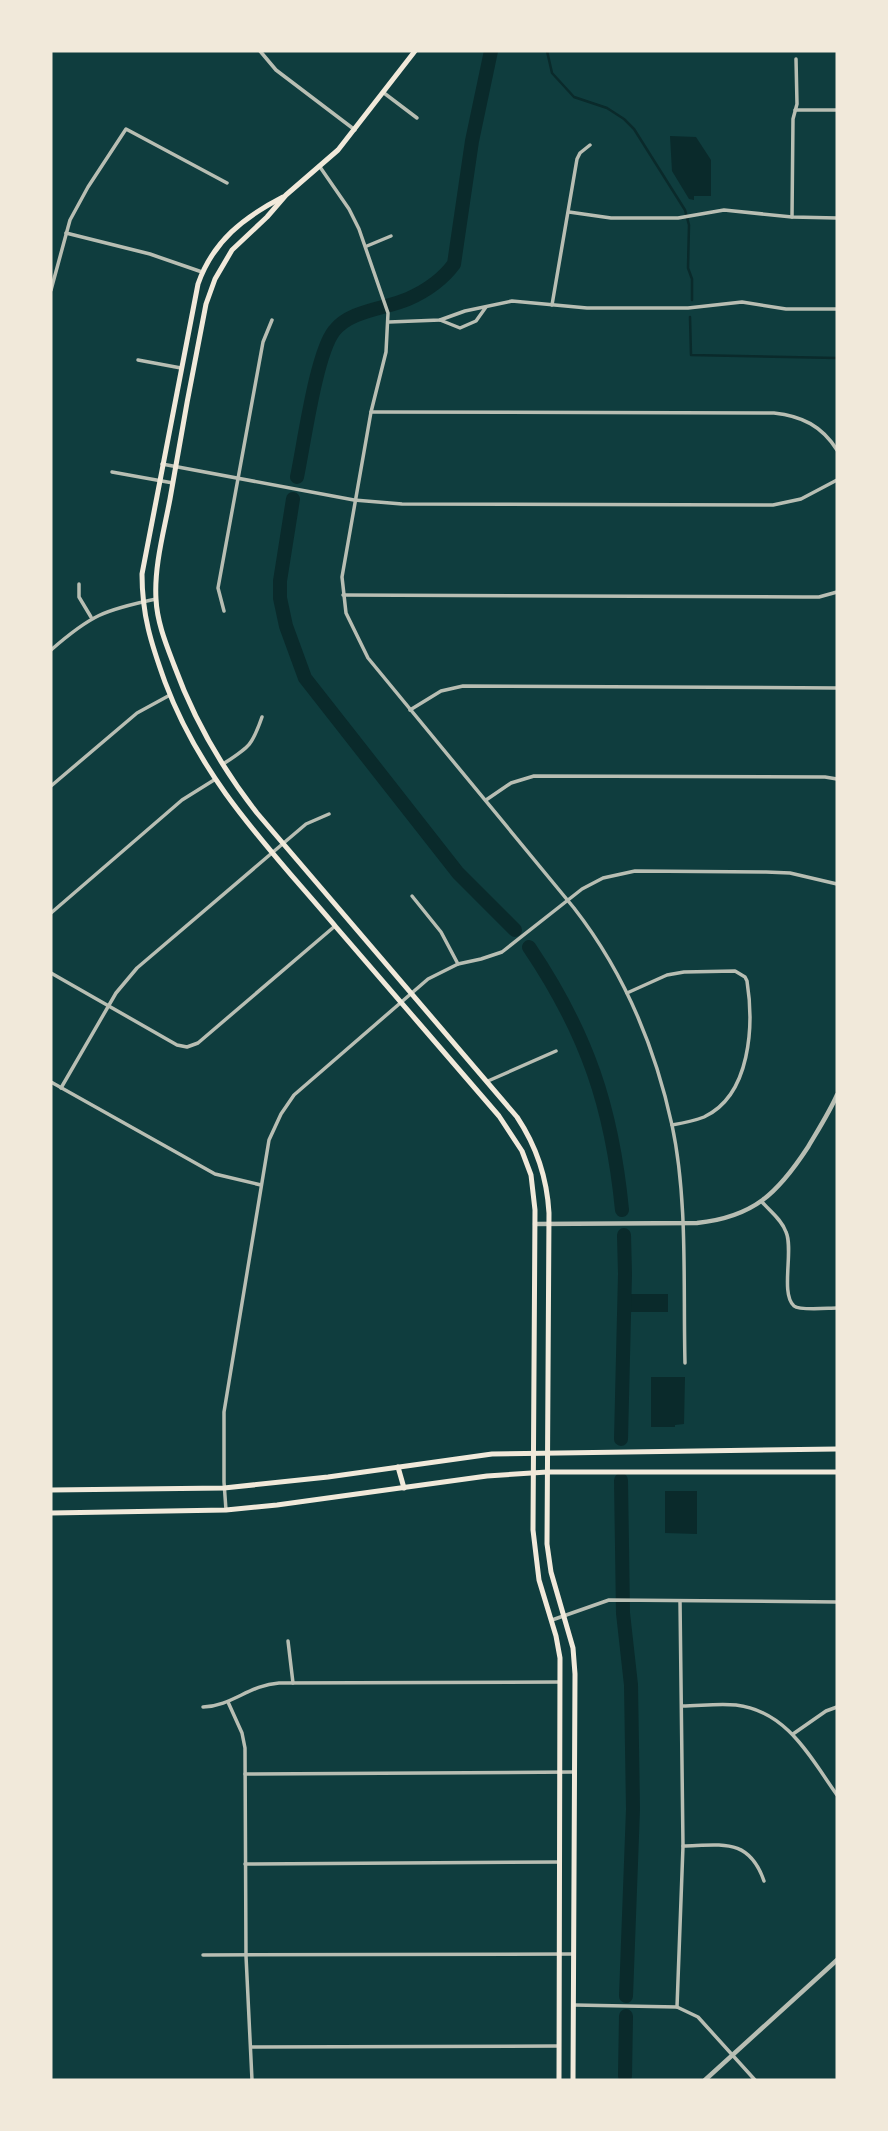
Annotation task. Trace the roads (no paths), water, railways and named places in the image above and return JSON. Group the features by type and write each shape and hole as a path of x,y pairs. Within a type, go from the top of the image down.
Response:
{"main road":[{"path":"415,51 355,130 232,250 215,279 206,304 175,466 157,570 156,599 161,629 180,681 200,728 221,765 282,843 517,1116 535,1149 548,1192 548,1552 573,1648 572,2080"},
{"path":"286,195 236,226 212,253 202,272 194,297 162,464 142,574 142,602 148,634 170,695 189,737 214,779 271,852 511,1132 531,1175 535,1224 533,1530 536,1562 559,1647 561,1682 559,2080"},
{"path":"533,1315 548,1313"},
{"path":"51,1490 224,1488 492,1454 837,1449"},
{"path":"398,1467 404,1488"},
{"path":"51,1513 226,1510 487,1476 547,1472 837,1472"}],"street":[{"path":"260,51 276,70 355,130"},
{"path":"792,217 796,60"},
{"path":"384,93 417,118"},
{"path":"795,110 837,110"},
{"path":"51,290 66,233 88,187 126,129 227,183"},
{"path":"552,304 577,159 590,145"},
{"path":"320,167 349,209 367,246 385,299 389,322 386,352 371,412 342,568 342,595 346,613 368,658 568,901 594,937 628,993 656,1064 672,1125 682,1223 685,1363"},
{"path":"569,212 611,218 678,218 724,210 792,217 837,218"},
{"path":"66,233 150,254 202,272"},
{"path":"367,246 391,236"},
{"path":"389,322 440,320 505,302 587,308 688,308 742,302 786,309 837,309"},
{"path":"440,320 460,328 476,321 486,307"},
{"path":"224,611 218,588 263,342 272,320"},
{"path":"138,360 181,368"},
{"path":"371,412 774,413 807,421 826,435 837,450"},
{"path":"162,464 354,500 415,504 773,505 801,499 837,480"},
{"path":"112,472 173,483"},
{"path":"79,584 79,597 91,617"},
{"path":"342,595 818,597 837,592"},
{"path":"51,650 91,617 156,599"},
{"path":"411,710 442,691 463,686 837,688"},
{"path":"51,786 137,713 170,695"},
{"path":"221,765 253,741 262,716"},
{"path":"486,800 511,783 534,776 837,779"},
{"path":"51,913 182,800 214,779"},
{"path":"61,1088 121,984 282,843 306,824 329,814"},
{"path":"226,1510 224,1412 261,1185 270,1140 287,1104 303,1087 437,973 458,964 502,952 582,889 603,878 635,871 790,873 837,884"},
{"path":"411,895 441,932 458,964"},
{"path":"51,973 177,1045 193,1046 335,926"},
{"path":"628,993 667,975 684,972 735,971 745,976 747,981 749,1031 742,1072 727,1097 711,1113 672,1125"},
{"path":"487,1081 556,1051"},
{"path":"51,1082 215,1174 239,1182 261,1185"},
{"path":"535,1224 682,1223 726,1219 762,1202 792,1171 825,1120 837,1095"},
{"path":"762,1202 788,1236 788,1290 792,1303 798,1308 837,1308"},
{"path":"552,1620 608,1600 837,1602"},
{"path":"677,2007 683,1846 680,1601"},
{"path":"288,1641 293,1682"},
{"path":"203,1707 229,1702 260,1685 293,1682 561,1682"},
{"path":"229,1702 244,1740 246,1956 252,2080"},
{"path":"682,1706 735,1705 750,1708 777,1720 793,1734 837,1795"},
{"path":"793,1734 826,1711 837,1707"},
{"path":"245,1774 574,1772"},
{"path":"683,1846 726,1846 745,1851 753,1858 764,1881"},
{"path":"245,1864 560,1862"},
{"path":"203,1955 573,1954"},
{"path":"705,2080 837,1960"},
{"path":"573,2004 677,2007 698,2017 730,2056 755,2080"},
{"path":"251,2047 559,2046"}],"water":[{"path":"670,136 696,137 711,160 711,196 694,196 694,200 689,199 672,171"},
{"path":"630,1294 668,1294 668,1312 630,1312"},
{"path":"651,1377 685,1377 684,1424 675,1427 651,1427"},
{"path":"665,1491 697,1491 697,1534 665,1533"}],"waterway":[{"path":"297,477 316,379 334,331 358,314 408,299 421,292 439,280 454,264 472,141 491,51"},
{"path":"547,51 552,73 574,97 607,108 634,129 685,210 689,225 688,268 692,279 692,300"},
{"path":"690,317 691,355 837,358"},
{"path":"293,499 280,581 280,598 286,626 305,678 458,873 515,930"},
{"path":"529,947 567,1010 594,1072 611,1138 622,1210"},
{"path":"621,1439 624,1235"},
{"path":"621,1480 623,1613 631,1685 633,1809 626,1996"},
{"path":"625,2076 626,2016"}]}
